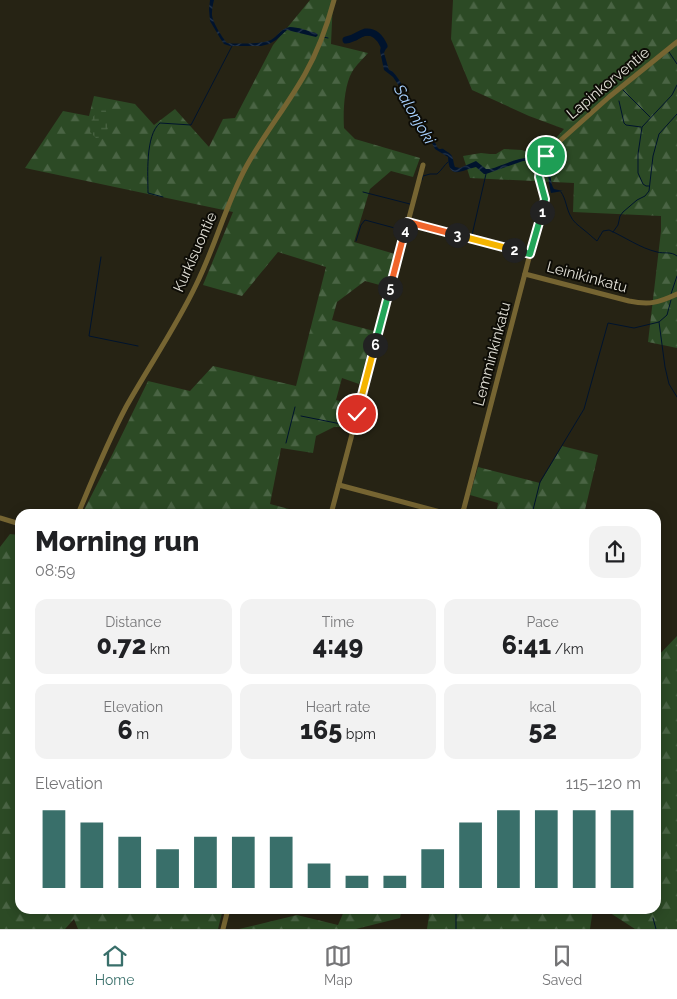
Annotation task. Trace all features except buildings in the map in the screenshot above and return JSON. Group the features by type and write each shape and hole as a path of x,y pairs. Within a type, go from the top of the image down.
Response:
{"street":[{"name":"Kurkisuontie","path":"80,509 98,464 125,408 183,310 196,284 246,168 261,141 305,74 318,48 328,24 334,0"},
{"name":"Lapinkorventie","path":"545,199 539,177 541,168 552,148 609,97 677,42"},
{"path":"332,509 423,164"},
{"name":"Lemminkinkatu","path":"464,509 545,199"},
{"path":"408,222 530,254"},
{"name":"Leinikinkatu","path":"525,274 644,304 654,303 677,294"},
{"path":"339,485 429,509"},
{"path":"0,518 15,522"},
{"path":"223,929 227,914"}],"green space":[{"path":"310,0 333,0 331,44 368,53 355,67 347,84 344,128 355,139 420,158 413,177 391,171 370,189 354,242 395,254 387,287 365,281 337,302 332,320 374,331 359,384 342,378 336,400 354,405 350,427 334,427 316,436 313,453 281,448 270,504 289,509 85,509 148,381 190,391 213,366 296,386 326,267 278,252 242,296 203,285 233,212 25,168 63,111 89,116 94,96 135,104 154,125 175,109 209,147 223,119 235,118 273,45"},
{"path":"453,0 677,0 677,348 648,342 661,231 661,216 573,212 574,183 470,178 463,156 481,153 496,154 504,149 522,150 539,157 564,129 529,116 472,90 451,39"},
{"path":"105,109 109,120 107,130 103,137 96,138 90,132 92,118 99,110"},
{"path":"562,446 598,455 585,509 497,509 498,503 470,495 478,467 540,483"},
{"path":"10,534 15,534 15,914 222,914 218,929 78,929 74,919 65,929 0,929 0,547"},
{"path":"677,636 677,929 635,929 612,914 661,914 661,653"},
{"path":"343,914 401,914 400,918 356,929 239,929 297,915 338,925"},
{"path":"429,914 592,914 590,929 427,929"}],"water":[{"path":"210,0 214,0 213,20 227,43 271,40 284,29 290,27 303,29 318,35 316,37 287,30 269,44 261,46 230,46 224,44 210,21"},
{"path":"382,39 387,46 384,53 389,70 400,81 412,111 423,121 424,129 437,147 451,154 455,167 460,168 476,161 486,169 490,169 521,159 536,159 543,163 548,170 554,189 563,191 551,193 548,175 534,162 529,161 523,161 486,174 476,167 453,172 448,157 435,149 422,132 421,124 413,119 401,95 399,86 393,77 384,70 379,40"}],"waterway":[{"name":"Salonjoki","path":"346,40 369,32 377,36 384,46"},
{"name":"Salonjoki","path":"356,40 368,35 374,36 379,40"},
{"name":"Salonjoki","path":"323,37 328,38"},
{"path":"163,197 148,193 148,156 155,129 160,123 191,125 232,46"},
{"path":"669,52 677,64"},
{"path":"649,186 643,184 638,173 638,154 642,127 672,95 677,85"},
{"path":"623,90 650,117"},
{"path":"619,101 624,123 641,127"},
{"path":"613,232 623,212 649,191 653,156 659,134 677,114"},
{"path":"422,180 423,176 437,174 448,162"},
{"path":"472,235 486,174"},
{"path":"363,192 410,204"},
{"path":"561,192 573,220 597,241 603,231 609,230 645,248 677,256"},
{"path":"356,241 361,225 365,220 402,230 405,223"},
{"path":"101,257 89,336 138,346"},
{"path":"671,294 677,276"},
{"path":"533,509 540,482 584,409 608,323 634,328 659,322 667,315 671,300"},
{"path":"659,322 669,384 677,397"},
{"path":"286,443 295,407"},
{"path":"301,416 351,426"},
{"path":"456,914 456,929"},
{"path":"653,918 656,929"}],"route":[{"path":"357,414 408,222 530,254 545,203 539,177 540,169 546,156"}]}
